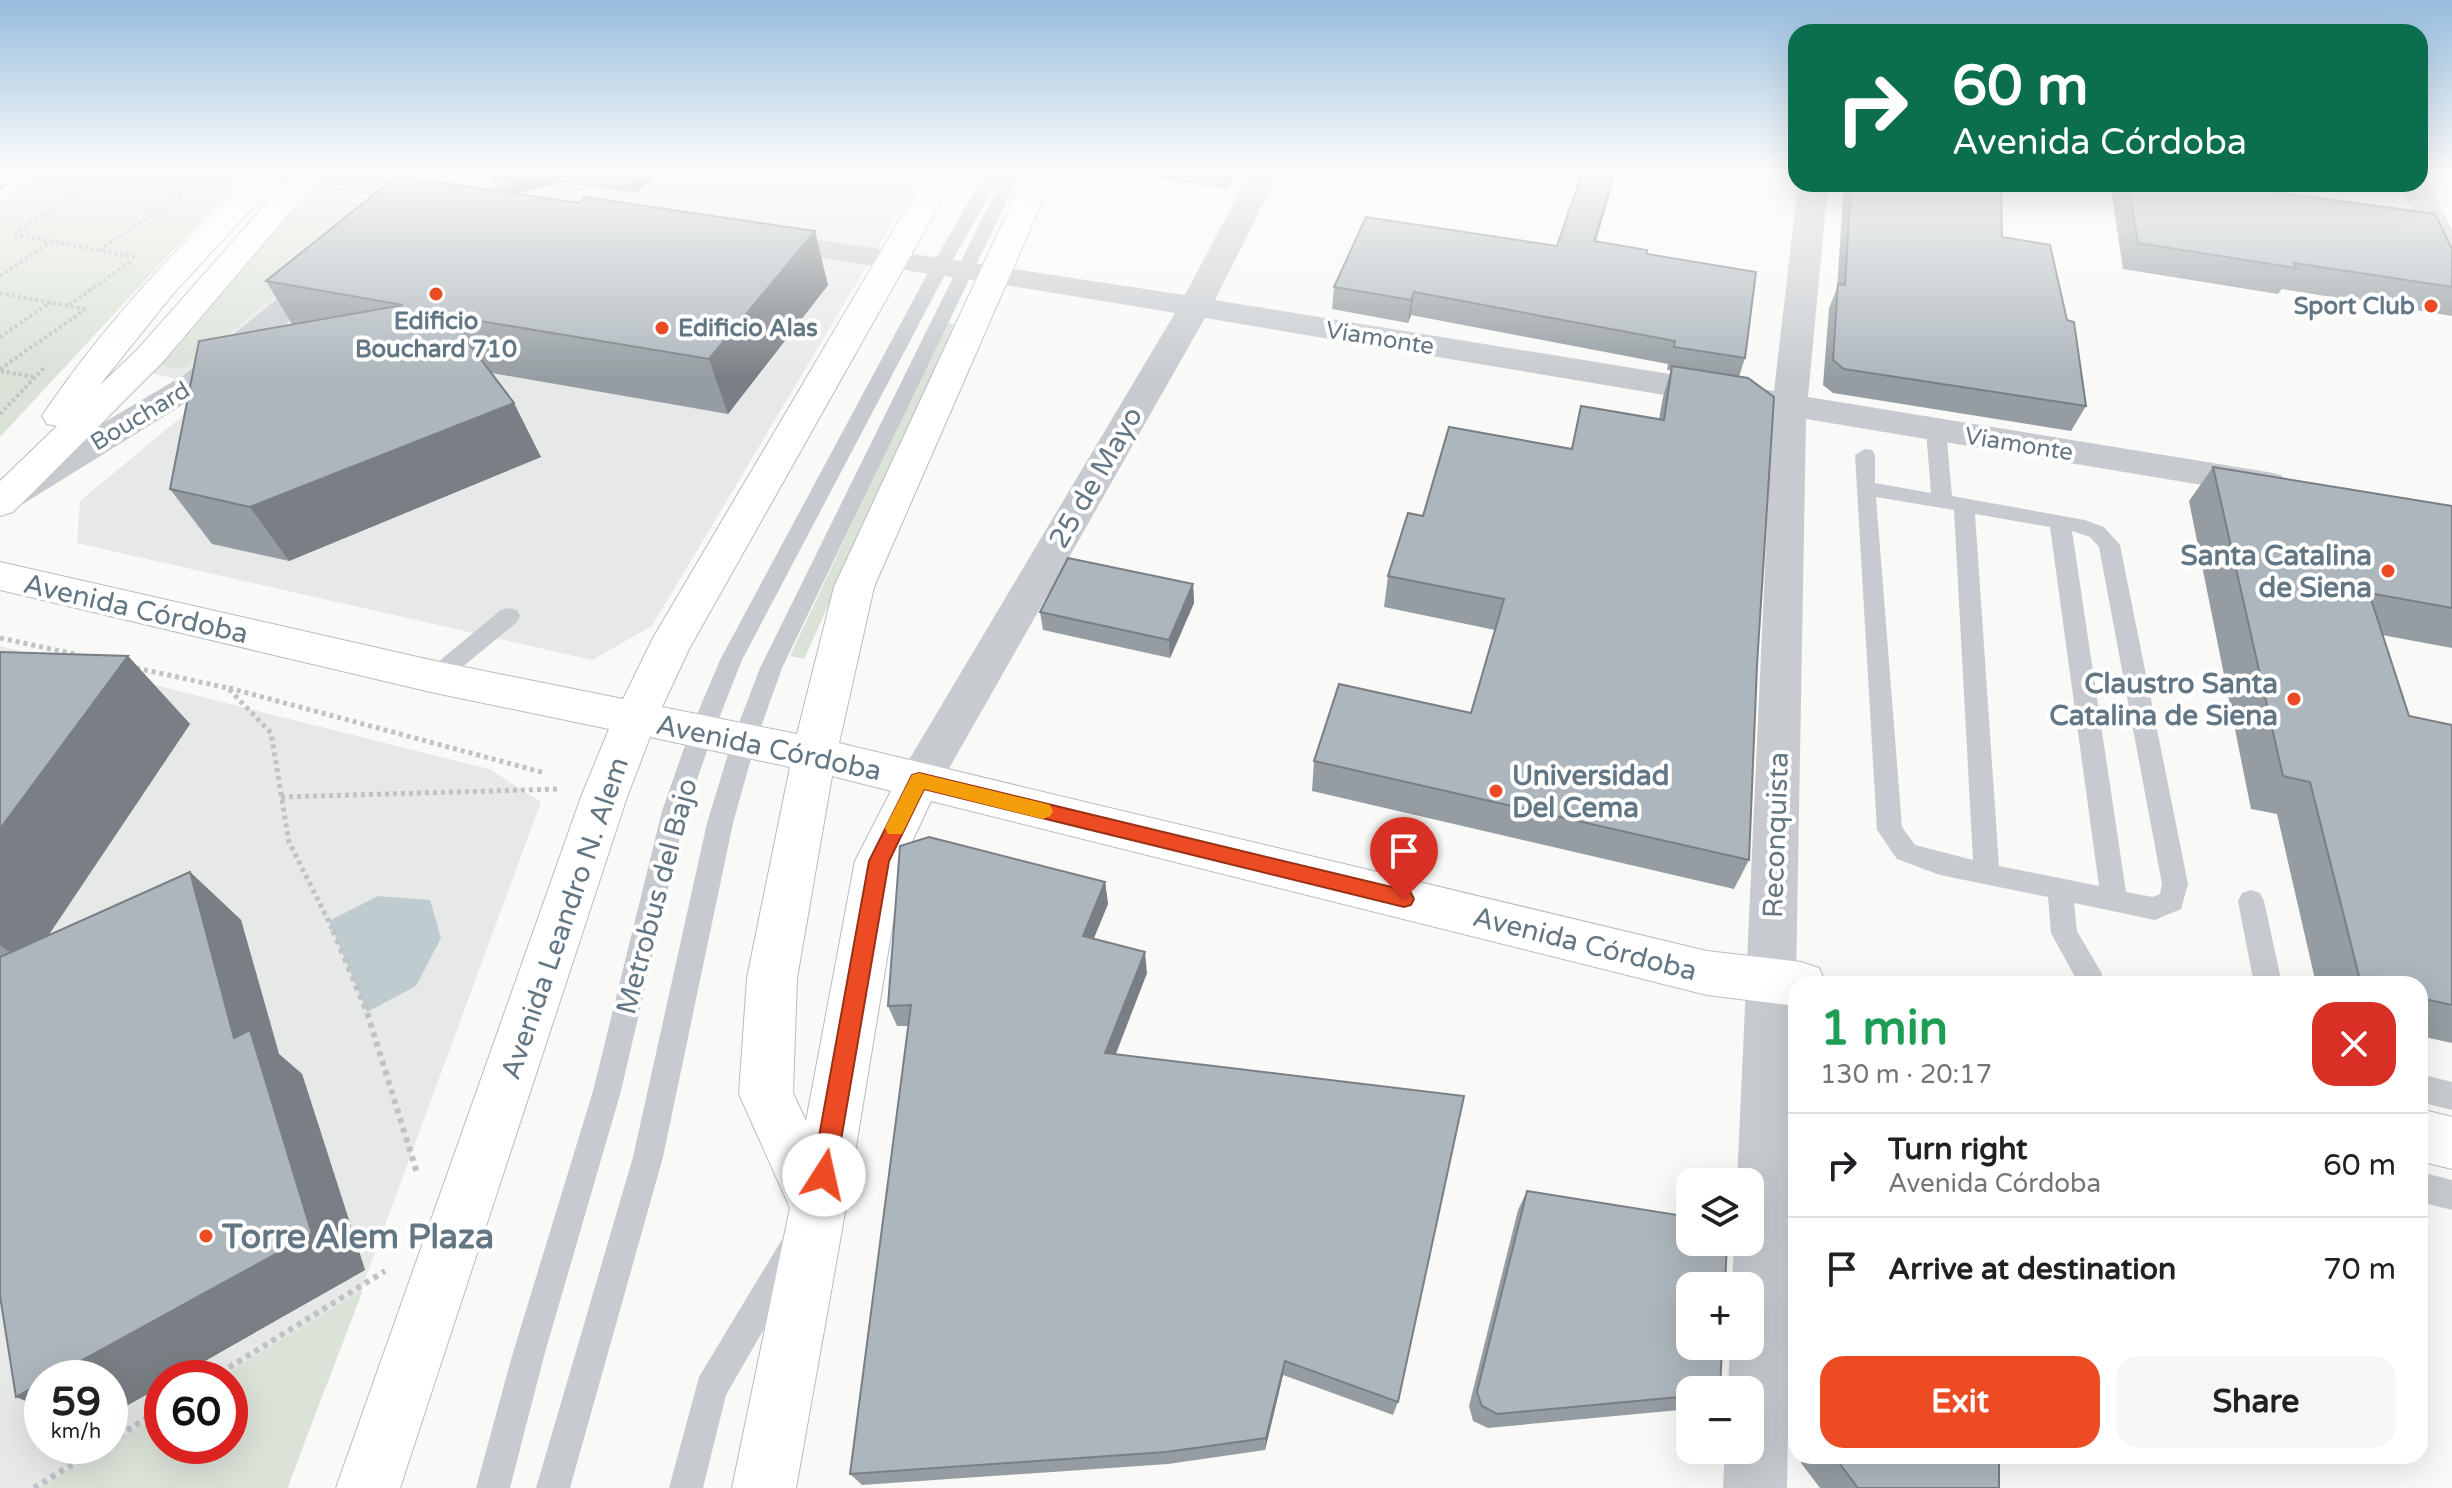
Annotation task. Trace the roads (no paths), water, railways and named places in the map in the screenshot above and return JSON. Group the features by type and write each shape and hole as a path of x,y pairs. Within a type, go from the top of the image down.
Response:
{"main road":[{"path":"2,500 99,360 206,239"},
{"path":"2,500 149,357 251,239"},
{"name":"Avenida Leandro N. Alem","path":"368,1488 594,827 635,719 668,649 905,239"},
{"path":"818,1207 766,1094 772,978 796,842 817,755 839,640 854,587 966,270 989,239"},
{"name":"Avenida Córdoba","path":"0,576 435,677 817,755 1691,969 1788,989"},
{"path":"764,1488 818,1207 879,861 919,780"},
{"path":"2428,1137 2452,1143"}],"street":[{"name":"Viamonte","path":"754,239 966,270 2296,488"},
{"name":"25 de Mayo","path":"919,780 1195,307 1230,239"},
{"name":"Reconquista","path":"1789,976 1789,406 1807,239"},
{"path":"2440,239 2452,265"},
{"name":"Bouchard","path":"2,500 196,382 353,252"},
{"name":"Reconquista","path":"1755,1488 1788,1004"}],"lane":[{"name":"Metrobus del Bajo","path":"493,1488 528,1356 607,1091 674,811 702,731 731,660 966,270 975,239"},
{"name":"Metrobus del Bajo","path":"553,1488 648,1157 720,823 744,741 771,668 981,239"},
{"path":"1936,430 1953,505 1987,875"},
{"path":"1865,455 1865,488 1890,830 1906,852 1940,864 2155,909 2172,901 2175,884 2109,545 2097,532 2060,522 1865,488"},
{"path":"2060,522 2114,902"},
{"path":"435,677 509,616"},
{"path":"2060,891 2064,933 2088,976"},
{"path":"2251,901 2266,976"},
{"path":"2428,1090 2452,1096"},
{"path":"2428,1189 2452,1195"},
{"path":"686,1488 711,1389 818,1207"}],"place":[{"name":"Edificio Bouchard 710","path":"436,294"},
{"name":"Sport Club","path":"2431,306"},
{"name":"Edificio Alas","path":"662,328"},
{"name":"Santa Catalina de Siena","path":"2388,571"},
{"name":"Claustro Santa Catalina de Siena","path":"2294,699"},
{"name":"Universidad Del Cema","path":"1496,791"},
{"name":"Torre Alem Plaza","path":"206,1236"}]}
